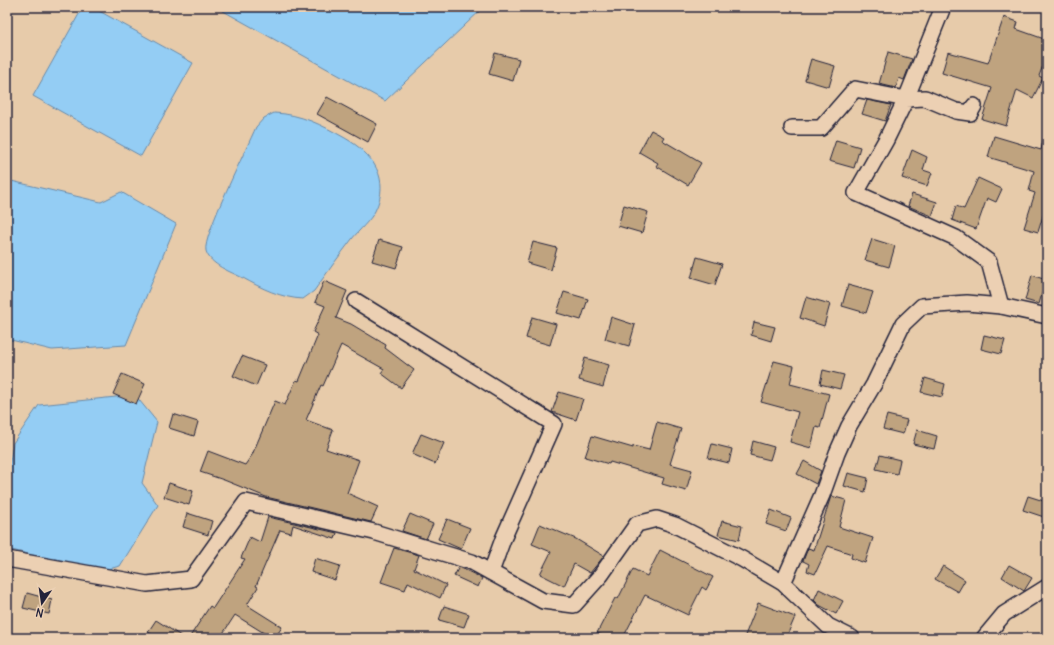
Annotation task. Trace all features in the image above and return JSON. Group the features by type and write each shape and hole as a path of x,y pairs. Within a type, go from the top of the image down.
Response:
{"street":[{"path":"943,7 906,99 886,140 856,193 956,238 989,262 1001,306"},
{"path":"792,128 821,128 855,89 906,99 925,98 956,111 970,114 974,106"},
{"path":"356,301 554,424 503,539 491,572"},
{"path":"783,583 822,495 837,453 849,426 874,384 903,324 922,306 967,303 1001,306 1047,316"},
{"path":"7,560 147,584 191,579 246,502 374,532 472,562 543,601 574,605 601,575 637,524 657,519 675,525 783,583 826,632 852,638"},
{"path":"984,638 1004,614 1047,587"}],"water":[{"path":"83,7 92,7 193,63 141,156 33,96"},
{"path":"216,7 484,7 385,101"},
{"path":"274,113 302,118 320,125 355,144 371,160 380,178 381,188 379,199 373,215 352,239 314,291 303,299 279,295 227,271 216,264 208,256 206,251 211,228 226,191 256,127 264,118"},
{"path":"7,180 101,202 121,192 176,224 126,345 52,350 7,339"},
{"path":"135,395 157,422 142,483 158,505 120,566 101,571 7,549 7,481 13,443 39,405"}],"building":[{"path":"1004,17 1018,22 1016,29 1047,40 1047,55 1039,76 1043,78 1033,98 1017,90 1006,126 982,119 992,88 942,73 948,52 988,63"},
{"path":"888,52 912,59 904,80 899,78 896,88 879,84"},
{"path":"495,53 519,59 513,81 489,74"},
{"path":"811,59 835,66 829,87 805,80"},
{"path":"327,97 377,124 368,142 317,114"},
{"path":"867,100 891,105 885,121 862,114"},
{"path":"651,130 664,137 662,140 701,163 688,185 656,166 658,163 639,152"},
{"path":"994,136 1041,150 1043,140 1047,141 1047,203 1038,232 1024,228 1035,193 1029,191 1034,171 988,157"},
{"path":"836,140 860,147 854,168 829,161"},
{"path":"912,150 927,157 923,170 932,173 927,186 902,178"},
{"path":"978,178 1002,189 996,202 987,198 976,229 952,220 956,206 964,209"},
{"path":"912,194 937,202 932,216 908,206"},
{"path":"624,205 648,212 642,233 618,226"},
{"path":"872,239 895,246 889,267 865,260"},
{"path":"379,240 403,247 396,268 372,261"},
{"path":"533,242 557,248 551,270 527,263"},
{"path":"697,257 722,264 715,285 691,278"},
{"path":"1032,275 1046,280 1039,304 1025,300"},
{"path":"324,281 347,291 336,318 351,324 386,345 385,348 414,370 401,388 381,373 384,369 341,345 323,386 321,385 306,420 333,430 326,449 359,460 347,493 378,507 371,522 266,497 200,472 208,451 245,465 252,455 275,401 285,405 296,380 299,381 318,335 313,332 325,306 315,302"},
{"path":"848,285 873,292 866,313 842,306"},
{"path":"564,292 588,299 581,320 557,313"},
{"path":"806,297 830,304 824,326 800,318"},
{"path":"532,317 556,324 550,345 526,338"},
{"path":"611,317 635,325 629,346 605,339"},
{"path":"754,322 775,327 771,341 751,335"},
{"path":"984,335 1005,340 1001,354 981,349"},
{"path":"242,356 265,365 256,386 233,376"},
{"path":"585,358 609,365 603,387 579,380"},
{"path":"774,361 794,366 790,384 829,394 820,428 816,427 811,448 790,442 798,412 761,402"},
{"path":"823,370 844,375 840,389 820,384"},
{"path":"122,374 145,384 136,404 113,394"},
{"path":"925,378 945,384 942,397 921,392"},
{"path":"559,392 583,399 576,420 552,412"},
{"path":"173,414 198,422 194,436 169,428"},
{"path":"887,415 907,420 903,434 883,429"},
{"path":"657,422 681,429 670,464 692,470 686,491 662,484 664,478 610,462 609,464 585,457 592,436 633,448 633,446 649,450"},
{"path":"917,430 937,436 934,449 913,444"},
{"path":"421,434 444,443 435,464 412,454"},
{"path":"753,441 774,447 770,460 750,455"},
{"path":"712,444 732,449 729,463 708,458"},
{"path":"880,455 900,460 897,474 876,469"},
{"path":"804,461 821,471 816,484 797,474"},
{"path":"848,473 868,478 865,492 844,486"},
{"path":"169,483 193,491 189,505 164,497"},
{"path":"831,496 846,500 839,527 873,538 865,563 851,558 852,554 828,546 815,574 807,571 809,564 803,561 808,548 814,550"},
{"path":"1028,496 1047,502 1047,518 1023,510"},
{"path":"771,510 791,518 786,531 766,524"},
{"path":"187,513 212,521 208,535 183,527"},
{"path":"410,514 433,524 426,539 402,531"},
{"path":"268,517 337,533 335,539 293,525 291,533 280,530 256,586 258,587 247,605 282,627 275,638 272,638 235,615 220,638 189,638 210,606 213,608 245,559 241,558 250,537 260,542"},
{"path":"447,519 470,528 461,549 438,539"},
{"path":"722,521 742,526 739,540 718,535"},
{"path":"540,524 576,539 604,556 590,573 574,564 564,586 540,574 551,552 532,544"},
{"path":"394,548 419,555 414,569 446,585 440,598 408,582 405,590 381,582"},
{"path":"660,550 713,577 706,590 702,587 688,615 645,595 623,638 608,638 597,633 615,598 618,599 633,569 647,576"},
{"path":"315,558 340,566 335,580 311,572"},
{"path":"1009,565 1032,578 1024,591 1002,577"},
{"path":"943,566 965,580 958,592 935,579"},
{"path":"459,567 482,578 478,587 454,576"},
{"path":"819,589 843,601 836,614 819,605 814,600"},
{"path":"27,593 52,600 49,614 23,608"},
{"path":"758,603 795,617 786,638 744,638"},
{"path":"444,606 469,614 464,627 439,620"},
{"path":"156,620 184,638 158,638 148,632"}]}
